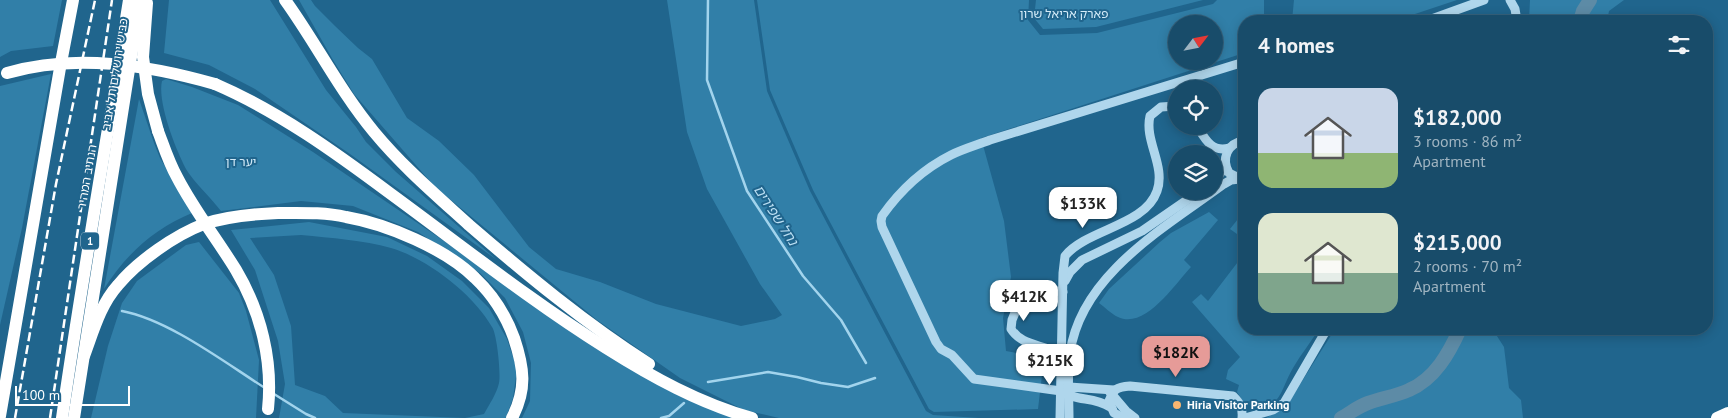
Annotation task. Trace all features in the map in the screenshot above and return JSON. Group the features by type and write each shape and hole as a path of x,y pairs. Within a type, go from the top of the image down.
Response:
{"highway":[{"path":"0,416 73,0"},
{"name":"הנתיב המהיר","path":"62,418 75,327 120,65 129,0"},
{"name":"כביש ירושלים תל אביב","path":"74,418 140,0"},
{"path":"147,0 143,57 148,94 158,132 177,177 236,271 251,299 266,348 269,366 270,393 267,418"},
{"path":"285,0 359,113 421,182 520,270 572,312 619,345 708,402"},
{"path":"3,74 27,67 44,65 109,63 153,68 215,84 242,96 313,138 564,321 646,373 708,402 752,418"},
{"path":"84,356 104,304 116,286 128,273 150,256 195,228 222,219 260,213 302,212 347,217 379,225 426,245 461,266 483,285 504,316 521,359 523,386 512,418"},
{"path":"1717,418 1728,413"}],"street":[{"path":"1443,15 1484,0"},
{"path":"1510,0 1516,15"},
{"path":"1124,418 1118,416 1101,401 1066,392 974,379 952,355 941,349 936,342 880,221 882,216 906,188 951,155 990,140 1238,64"},
{"path":"1069,418 1066,392 1063,290 1065,256 1070,250 1132,217 1151,202 1158,190 1159,178 1158,166 1148,131 1150,116 1161,107 1168,107"},
{"path":"1203,135 1210,145 1218,150 1229,148"},
{"path":"1223,168 1229,148 1238,143"},
{"path":"1225,161 1229,173 1238,178"},
{"path":"1060,418 1066,392 1070,352 1078,324 1086,305 1101,284 1165,225 1224,184 1231,180 1238,180"},
{"path":"1063,290 1070,272 1082,260 1142,231 1187,200"},
{"path":"1048,349 1014,335 1011,329 1012,320 1026,286 1063,290"},
{"path":"1066,392 1110,391 1130,386 1224,394 1233,396 1239,402 1243,411 1243,418 1273,410 1284,403 1324,335"},
{"path":"1110,391 1110,407"},
{"path":"1110,391 1134,418"}],"green space":[{"path":"0,0 62,0 53,46 11,51 0,57"},
{"path":"169,0 270,0 326,90 366,142 396,172 497,260 350,154 255,89 209,65 164,53"},
{"path":"299,0 311,0 335,26 372,59 407,118 439,141 474,175 529,247 556,269 600,282 656,304 741,326 775,319 782,315 760,284 707,189 687,132 667,0 754,0 767,91 810,191 926,411 933,415 979,418 779,418 744,410 680,378 597,320 435,187 354,94"},
{"path":"757,0 1029,0 1028,20 1040,35 1097,33 1168,15 1168,70 1191,70 981,138 1004,221 1011,277 1003,318 1006,351 1044,358 1038,409 934,412 929,409 813,190 770,90"},
{"name":"פארק אריאל שרון","path":"1036,0 1203,0 1096,27 1043,29 1034,18"},
{"path":"1217,0 1264,0 1264,15 1238,15 1238,55 1223,60 1223,15 1169,15 1213,4"},
{"path":"1294,0 1457,0 1412,15 1293,15"},
{"path":"1530,0 1624,0 1609,11 1608,15 1529,15"},
{"path":"51,74 22,228 0,325 0,86"},
{"name":"יער דן","path":"166,79 238,105 313,152 444,241 533,305 741,418 522,418 530,401 531,363 523,332 505,298 480,273 418,232 353,206 301,201 221,211 189,174 177,150 168,126 162,101 162,81"},
{"path":"139,99 160,158 192,213 166,226 142,244 121,265 104,289"},
{"path":"1209,212 1218,220 1184,260 1191,267 1159,303 1139,317 1128,319 1115,316 1099,303 1109,289 1160,242 1171,233"},
{"path":"1238,219 1238,235 1230,229"},
{"path":"309,222 387,237 427,256 462,281 489,308 507,339 517,369 513,398 506,418 465,418 279,418 285,384 278,341 255,270 231,230","holes":["301,235 324,237 369,243 405,253 434,269 461,290 484,315 492,327 497,345 499,383 497,391 484,414 465,418 343,413 325,396 295,385 291,326 274,275 250,238"]},
{"path":"199,242 239,293 246,311 259,360 256,418 91,418 108,346 122,303 137,281 186,245"},
{"path":"1238,262 1238,335 1315,335 1293,368 1278,398 1273,403 1257,406 1245,404 1237,392 1239,385 1226,379 1228,370 1240,357 1192,302 1201,294 1208,301"},
{"path":"1331,335 1496,335 1504,347 1509,388 1521,400 1523,418 1266,418 1285,406"}],"waterway":[{"name":"נחל שפירים","path":"708,0 707,80 747,191 803,276 841,320 866,363"},
{"path":"1582,15 1590,0"},
{"path":"122,311 140,316 177,332 265,388"},
{"path":"1341,418 1365,404 1404,392 1418,385 1434,372 1446,356 1457,335"},
{"path":"708,382 768,372 848,387 875,378"},
{"path":"274,394 315,418"},
{"path":"661,418 669,416 684,403"}],"railway":[{"path":"15,418 56,184 95,0"},
{"path":"50,418 112,0"}],"place":[{"name":"Hiria Visitor Parking","path":"1177,405"}]}
